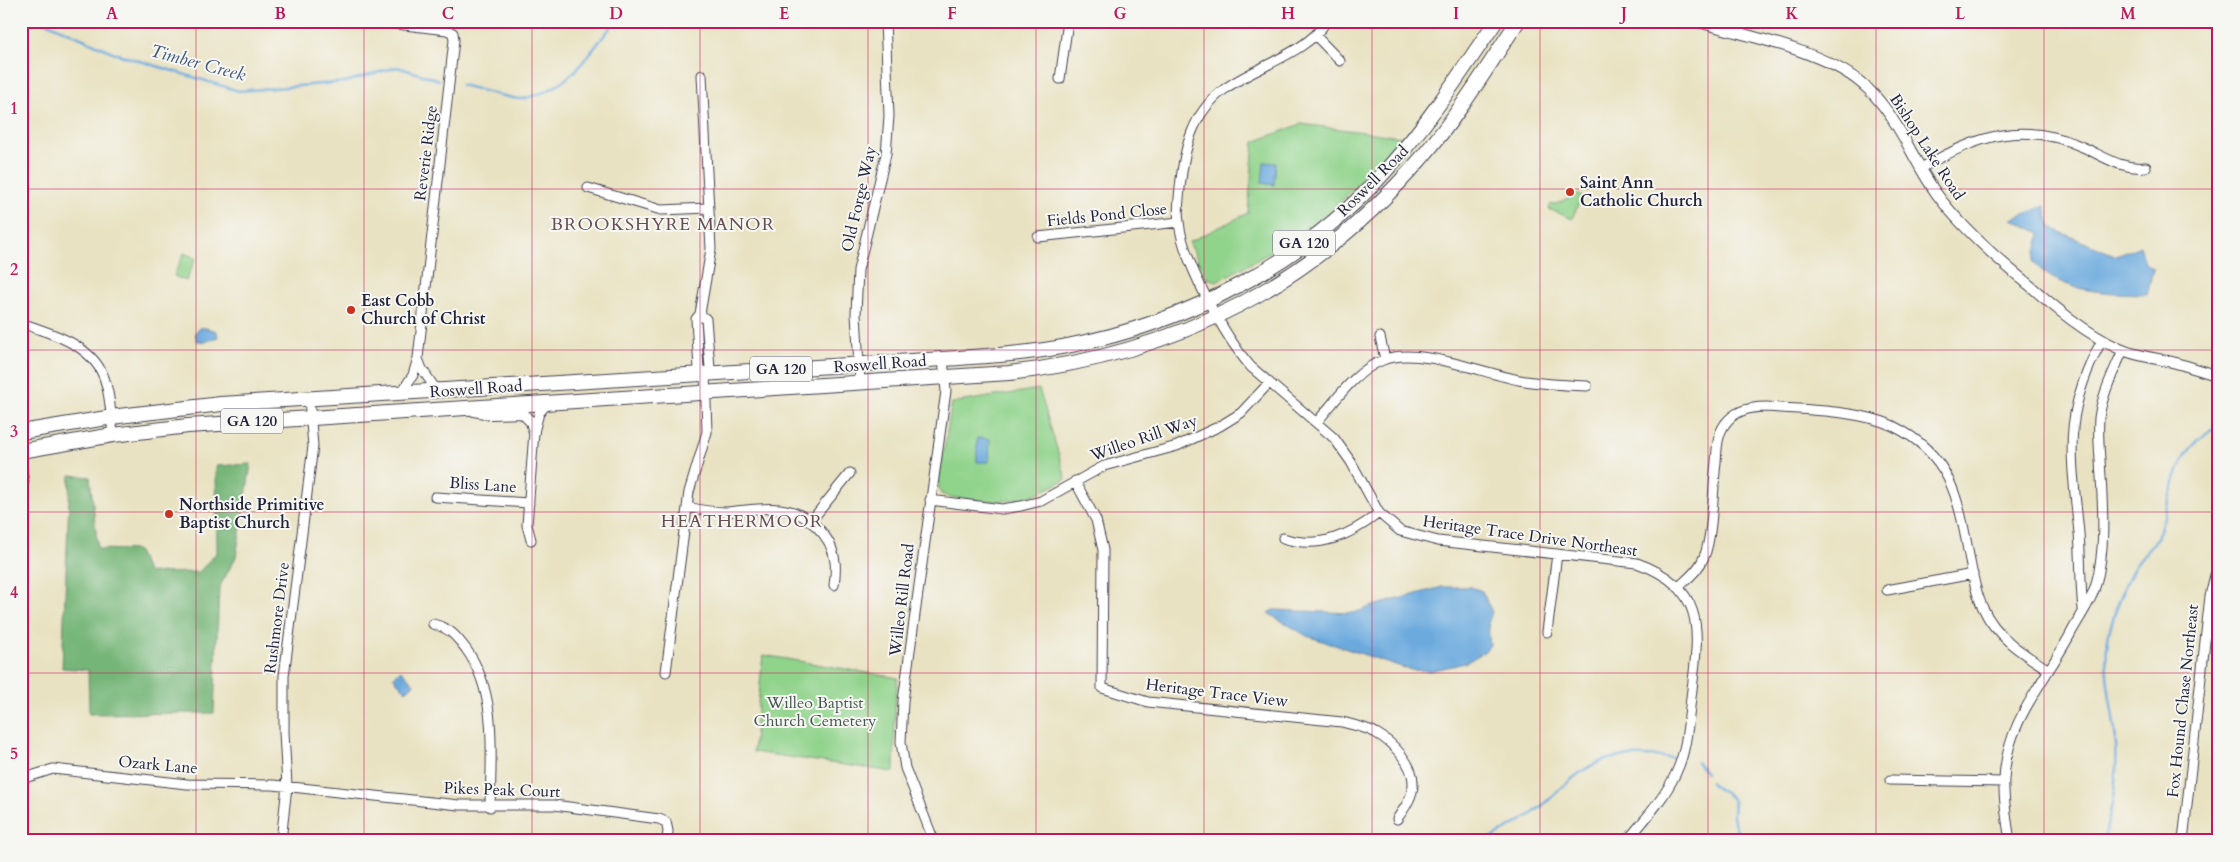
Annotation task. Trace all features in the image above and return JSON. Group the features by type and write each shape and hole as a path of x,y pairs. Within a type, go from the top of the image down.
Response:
{"highway":[{"name":"Roswell Road","path":"21,432 111,417 221,404 943,359 1034,351 1067,346 1148,325 1209,300 1262,271 1316,234 1366,191 1416,135 1496,21"},
{"name":"Roswell Road","path":"21,451 114,435 196,425 1009,373 1088,361 1157,342 1217,316 1265,291 1310,262 1341,238 1382,201 1441,134 1518,21"}],"street":[{"name":"Reverie Ridge","path":"371,21 447,30 452,33 454,40 418,358 413,375 401,393"},
{"name":"Old Forge Way","path":"860,383 856,314 858,270 886,154 889,116 885,21"},
{"path":"1060,79 1068,21"},
{"path":"1178,222 1186,144 1191,131 1205,108 1227,88 1303,44 1315,35 1326,21"},
{"name":"Bishop Lake Road","path":"1694,21 1788,48 1822,60 1850,75 1881,103 1939,197 1973,235 2050,303 2083,329 2122,350 2219,376"},
{"path":"1315,35 1340,62"},
{"path":"666,672 687,507 693,480 706,442 707,393 705,374 699,369 698,363 696,320 700,314 710,256 702,75"},
{"path":"1921,168 1980,139 2020,132 2040,133 2063,139 2123,166 2135,168 2146,166"},
{"path":"588,188 661,210 708,208"},
{"name":"Heritage Trace Drive Northeast","path":"1178,222 1190,259 1209,300 1242,356 1269,383 1317,422 1344,450 1379,513 1400,531 1438,541 1637,564 1662,574 1679,587 1693,614 1697,640 1684,752 1668,788 1626,841"},
{"name":"Fields Pond Close","path":"1038,237 1178,222"},
{"path":"21,323 64,338 89,356 106,383 114,435"},
{"path":"1380,337 1385,359"},
{"path":"2083,609 2072,471 2072,428 2077,400 2084,377 2102,340"},
{"path":"2010,841 2003,782 2011,737 2026,706 2065,646 2096,585 2102,542 2099,417 2122,350"},
{"path":"1317,422 1357,377 1370,366 1385,359 1401,356 1427,358 1521,380 1587,386"},
{"path":"418,358 422,369 436,391"},
{"name":"Willeo Rill Road","path":"934,841 905,768 901,742 903,701 946,391 943,359"},
{"name":"Willeo Rill Way","path":"930,500 977,507 1011,508 1040,501 1104,466 1177,446 1220,426 1241,413 1269,383"},
{"name":"Rushmore Drive","path":"281,841 287,786 284,732 284,676 313,446 309,399"},
{"name":"Bliss Lane","path":"531,540 527,525 534,432 538,413 548,402"},
{"path":"1679,587 1700,565 1706,549 1720,434 1725,424 1733,416 1754,407 1866,417 1893,426 1918,442 1945,471 1957,496 1973,574 1983,608 1998,631 2010,643 2049,670"},
{"path":"456,408 490,414 522,414 531,422 534,432"},
{"path":"21,462 24,482 21,486"},
{"path":"812,521 850,473"},
{"name":"Heritage Trace View","path":"1074,481 1096,520 1103,550 1102,688 1148,702 1342,722 1371,731 1392,746 1411,770 1414,784 1412,796 1397,819"},
{"name":"Bliss Lane","path":"435,497 529,503"},
{"path":"687,507 724,512 780,509 798,514 812,521 826,538 832,552 835,561 834,585"},
{"path":"1283,538 1297,543 1308,543 1340,538 1356,530 1379,513"},
{"path":"1548,632 1557,554"},
{"name":"Fox Hound Chase Northeast","path":"2182,841 2210,596 2219,567"},
{"path":"1887,590 1973,574"},
{"path":"433,624 444,627 454,633 469,654 484,686 490,718 490,806"},
{"name":"Ozark Lane","path":"28,777 52,769 187,784 287,786"},
{"path":"1890,780 2003,782"},
{"name":"Pikes Peak Court","path":"287,786 459,805 554,805 651,817 666,822 668,831 667,841"}],"green space":[{"path":"1301,124 1403,137 1329,214 1257,260 1217,281 1207,278 1189,242 1248,213 1254,142"},
{"path":"1575,193 1582,196 1572,219 1549,209 1551,204 1553,205 1573,197"},
{"path":"184,253 196,258 186,281 174,276"},
{"path":"1039,389 1066,479 1030,496 1008,501 954,498 941,494 938,484 952,403"},
{"path":"251,464 236,557 219,588 214,713 89,714 88,670 62,668 70,475 90,477 98,549 137,550 148,573 199,572 217,552 216,466"},
{"name":"Willeo Baptist Church Cemetery","path":"763,655 898,678 895,704 894,772 753,752"}],"water":[{"path":"1264,162 1276,163 1274,185 1262,183"},
{"path":"2045,206 2050,226 2117,256 2140,246 2145,263 2153,269 2147,294 2087,290 2058,281 2045,273 2034,263 2040,233 2012,219"},
{"path":"199,328 217,331 218,337 205,342 197,341 195,333"},
{"path":"977,438 990,439 989,462 977,462"},
{"path":"1442,587 1471,587 1482,591 1492,612 1488,624 1490,645 1484,652 1465,663 1430,671 1411,670 1307,636 1268,613 1273,610 1354,613"},
{"path":"401,670 414,684 406,691 393,677"}],"waterway":[{"name":"Timber Creek","path":"43,21 117,54 239,91 345,82 397,67 439,80"},
{"name":"Timber Creek","path":"461,85 521,99 549,90 561,83 581,64 616,21"},
{"path":"2103,841 2113,800 2116,773 2115,732 2106,662 2110,630 2132,571 2139,559 2158,536 2173,484 2184,458 2204,435 2219,424"},
{"path":"1486,841 1532,814 1578,774 1598,763 1625,756 1674,758"},
{"path":"1697,762 1706,773"},
{"path":"1711,782 1716,788 1732,799 1735,825 1743,841"}],"place":[{"name":"Saint Ann Catholic Church","path":"1570,192"},
{"name":"East Cobb Church of Christ","path":"351,310"},
{"name":"Northside Primitive Baptist Church","path":"169,514"}],"district":[{"name":"BROOKSHYRE MANOR","path":"663,224"},
{"name":"HEATHERMOOR","path":"742,521"}]}
